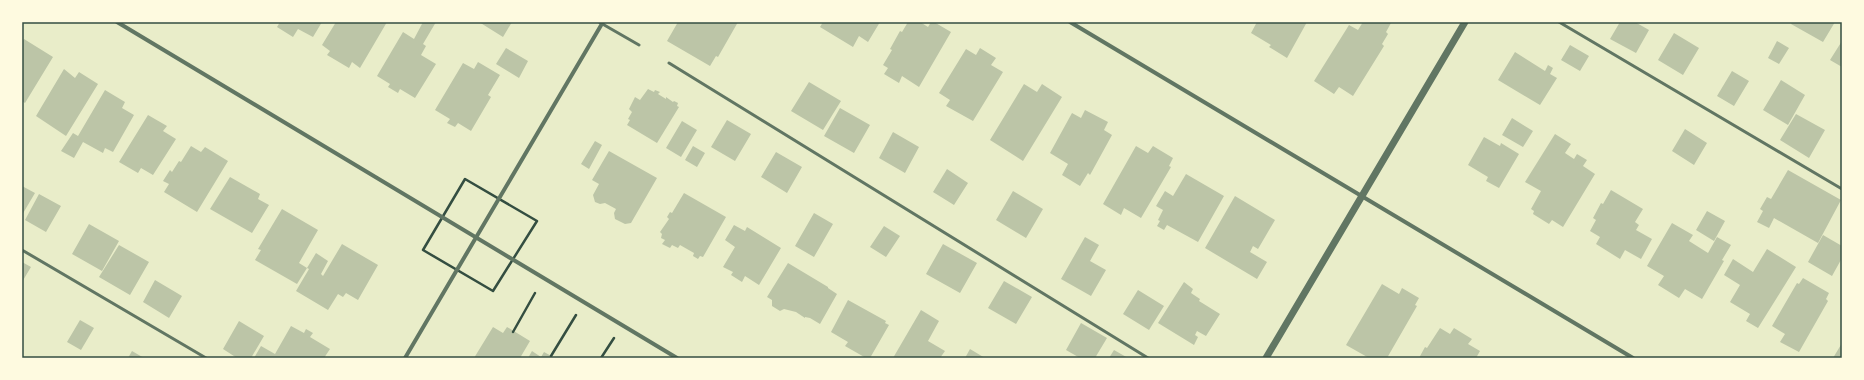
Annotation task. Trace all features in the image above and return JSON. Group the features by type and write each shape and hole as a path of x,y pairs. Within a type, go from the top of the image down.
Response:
{"street":[{"path":"117,22 677,358"},
{"path":"1070,22 1633,358"},
{"path":"1266,358 1465,22"},
{"path":"405,358 601,23"}],"lane":[{"path":"1559,22 1842,189"},
{"path":"601,23 639,45"},
{"path":"669,63 1148,358"},
{"path":"22,250 206,358"}],"path":[{"path":"513,332 544,278"},
{"path":"551,356 584,302"},
{"path":"602,358 622,325"}],"building":[{"path":"280,22 322,22 313,37 298,29 293,37 277,27"},
{"path":"336,22 387,22 360,68 352,62 349,68 327,55 330,51 322,45"},
{"path":"423,22 436,22 423,44 426,46 421,55 436,64 415,98 400,89 398,93 388,87 390,84 377,76 403,32 414,39"},
{"path":"479,22 512,22 503,37"},
{"path":"678,22 738,22 718,57 716,56 710,66 667,41"},
{"path":"823,22 880,22 868,42 859,36 853,47 820,27"},
{"path":"908,22 920,22 928,27 931,22 934,22 951,32 919,87 902,76 899,83 884,74 888,68 883,65 892,50 890,49 900,31 902,32"},
{"path":"1257,22 1307,22 1287,58 1269,47 1271,45 1251,33"},
{"path":"1363,22 1391,23 1386,32 1388,34 1382,44 1384,46 1353,96 1339,87 1334,94 1314,81 1349,25 1358,30"},
{"path":"1620,22 1635,22 1649,30 1636,53 1610,39"},
{"path":"1792,22 1835,22 1823,42 1791,24"},
{"path":"1674,33 1699,48 1683,75 1658,60"},
{"path":"24,39 53,57 25,103 22,101 22,42"},
{"path":"1777,41 1789,48 1779,64 1768,58"},
{"path":"1842,41 1842,67 1830,60"},
{"path":"1570,45 1589,56 1580,71 1561,60"},
{"path":"506,48 528,61 519,78 496,64"},
{"path":"980,48 996,58 991,65 1003,72 973,121 946,106 950,100 939,93 966,49 976,55"},
{"path":"1515,52 1545,71 1548,65 1553,68 1550,74 1557,78 1540,105 1498,80"},
{"path":"478,62 500,75 488,95 491,97 471,131 458,123 455,127 447,123 450,119 435,110 463,63 474,69"},
{"path":"64,69 75,78 79,72 98,84 66,136 36,116"},
{"path":"1732,71 1749,81 1734,106 1717,96"},
{"path":"1781,80 1805,95 1788,125 1763,110"},
{"path":"809,82 841,101 823,130 791,111"},
{"path":"1024,84 1037,92 1042,84 1062,97 1023,161 990,140"},
{"path":"648,89 654,92 655,90 660,92 658,94 666,99 666,97 673,102 678,103 677,106 679,107 657,143 627,125 630,120 628,119 632,112 629,109 635,97 640,100"},
{"path":"105,90 125,102 122,108 134,115 113,152 105,148 103,153 83,142 74,158 61,151 73,133 78,136"},
{"path":"840,108 870,125 854,153 824,136"},
{"path":"1085,110 1108,122 1104,130 1112,135 1090,175 1088,173 1080,186 1062,175 1068,164 1050,153 1072,113 1081,118"},
{"path":"1796,114 1825,130 1809,158 1780,140"},
{"path":"148,115 167,126 163,131 176,139 153,175 141,168 138,173 119,162"},
{"path":"1512,118 1533,131 1523,147 1502,135"},
{"path":"727,120 751,134 735,161 711,147"},
{"path":"682,121 697,130 681,157 666,148"},
{"path":"1685,129 1707,143 1694,165 1672,151"},
{"path":"893,132 919,147 905,173 879,158"},
{"path":"1555,134 1571,144 1565,153 1574,159 1577,154 1587,160 1583,166 1595,174 1563,227 1552,220 1549,224 1533,214 1534,211 1531,209 1541,191 1525,182"},
{"path":"1484,137 1500,146 1501,143 1519,154 1499,188 1486,181 1488,177 1468,165"},
{"path":"595,141 602,145 589,169 581,164"},
{"path":"191,146 201,152 205,147 228,161 197,212 164,192 169,184 163,181 170,170 172,172 179,161 181,162"},
{"path":"693,146 705,153 697,167 685,160"},
{"path":"1136,146 1148,153 1153,146 1173,158 1169,166 1171,167 1141,218 1124,208 1121,215 1103,204"},
{"path":"609,151 657,178 631,223 625,224 615,219 614,213 616,209 605,203 600,204 595,202 593,195 599,184 592,180"},
{"path":"776,152 802,167 787,193 761,177"},
{"path":"947,169 968,183 954,205 933,192"},
{"path":"1788,170 1841,200 1818,243 1774,218 1769,228 1757,222 1763,211 1760,209 1767,197 1771,199"},
{"path":"1186,174 1224,196 1198,242 1167,225 1164,230 1157,226 1163,210 1156,206 1165,191 1173,196"},
{"path":"230,177 260,194 258,199 269,205 252,233 210,209"},
{"path":"22,186 35,193 22,215"},
{"path":"1611,190 1643,209 1635,222 1639,225 1636,230 1652,239 1641,259 1625,250 1620,259 1596,244 1600,237 1590,231 1596,220 1593,218 1601,203 1603,204"},
{"path":"1013,191 1043,209 1026,238 996,220"},
{"path":"684,193 726,217 703,257 700,256 698,259 693,256 694,253 680,245 678,248 672,245 670,248 662,244 665,240 661,238 662,234 660,232 669,219 667,217 670,212 672,213"},
{"path":"39,194 61,206 46,232 25,220"},
{"path":"1235,196 1275,220 1258,249 1253,246 1250,252 1267,262 1257,279 1205,248"},
{"path":"282,209 318,230 299,263 307,268 297,284 255,260 261,250 258,249"},
{"path":"1707,211 1725,221 1714,241 1696,230"},
{"path":"814,213 833,224 814,257 795,246"},
{"path":"1672,223 1693,235 1689,241 1708,253 1717,237 1731,245 1722,260 1724,261 1702,299 1685,289 1679,298 1658,285 1664,276 1647,266"},
{"path":"89,224 119,241 102,271 72,254"},
{"path":"734,225 745,231 747,227 781,248 759,285 745,276 742,282 731,275 733,272 723,267 735,247 725,240"},
{"path":"884,226 900,236 886,257 870,247"},
{"path":"1823,235 1842,246 1842,258 1832,276 1808,262"},
{"path":"1085,237 1099,245 1090,261 1106,270 1091,296 1061,279"},
{"path":"342,244 378,265 358,300 346,293 343,297 338,294 328,310 296,291 309,269 307,268 316,253 328,261 321,274 323,276"},
{"path":"943,244 977,263 960,293 926,274"},
{"path":"119,245 149,262 130,295 99,277"},
{"path":"1767,249 1796,267 1758,328 1746,321 1750,314 1730,302 1740,285 1724,275 1733,259 1753,272"},
{"path":"22,262 31,267 22,282"},
{"path":"788,263 837,294 820,324 810,318 805,318 796,312 784,309 780,311 772,306 772,300 767,297"},
{"path":"1803,278 1829,293 1826,299 1828,301 1799,352 1780,342 1785,334 1772,326 1797,283 1799,284"},
{"path":"155,280 182,296 169,318 143,302"},
{"path":"1004,281 1032,297 1016,324 988,308"},
{"path":"1184,282 1193,289 1191,293 1200,299 1199,301 1220,314 1206,336 1197,331 1195,335 1198,337 1194,345 1158,323"},
{"path":"1382,284 1399,294 1402,288 1419,298 1415,305 1417,306 1387,358 1369,358 1346,345"},
{"path":"1138,290 1164,306 1149,330 1123,314"},
{"path":"848,300 886,321 885,323 889,325 870,358 866,358 845,346 848,342 831,332"},
{"path":"921,310 939,321 928,341 945,351 940,358 893,358"},
{"path":"80,320 94,328 81,350 67,342"},
{"path":"239,321 264,336 251,358 237,358 223,349"},
{"path":"1081,323 1107,338 1095,358 1080,358 1066,350"},
{"path":"291,326 304,333 306,329 313,333 310,337 330,349 324,358 254,358 261,346 275,354"},
{"path":"493,327 503,333 507,327 530,341 520,358 474,358"},
{"path":"1440,328 1450,334 1454,328 1472,339 1468,344 1480,351 1476,358 1419,358 1425,347 1427,348"},
{"path":"1842,343 1842,358 1833,358"},
{"path":"970,349 985,358 965,358"},
{"path":"1114,350 1128,358 1109,358"},
{"path":"132,351 144,358 128,358"},
{"path":"532,351 541,357 544,352 555,358 528,358"}]}
